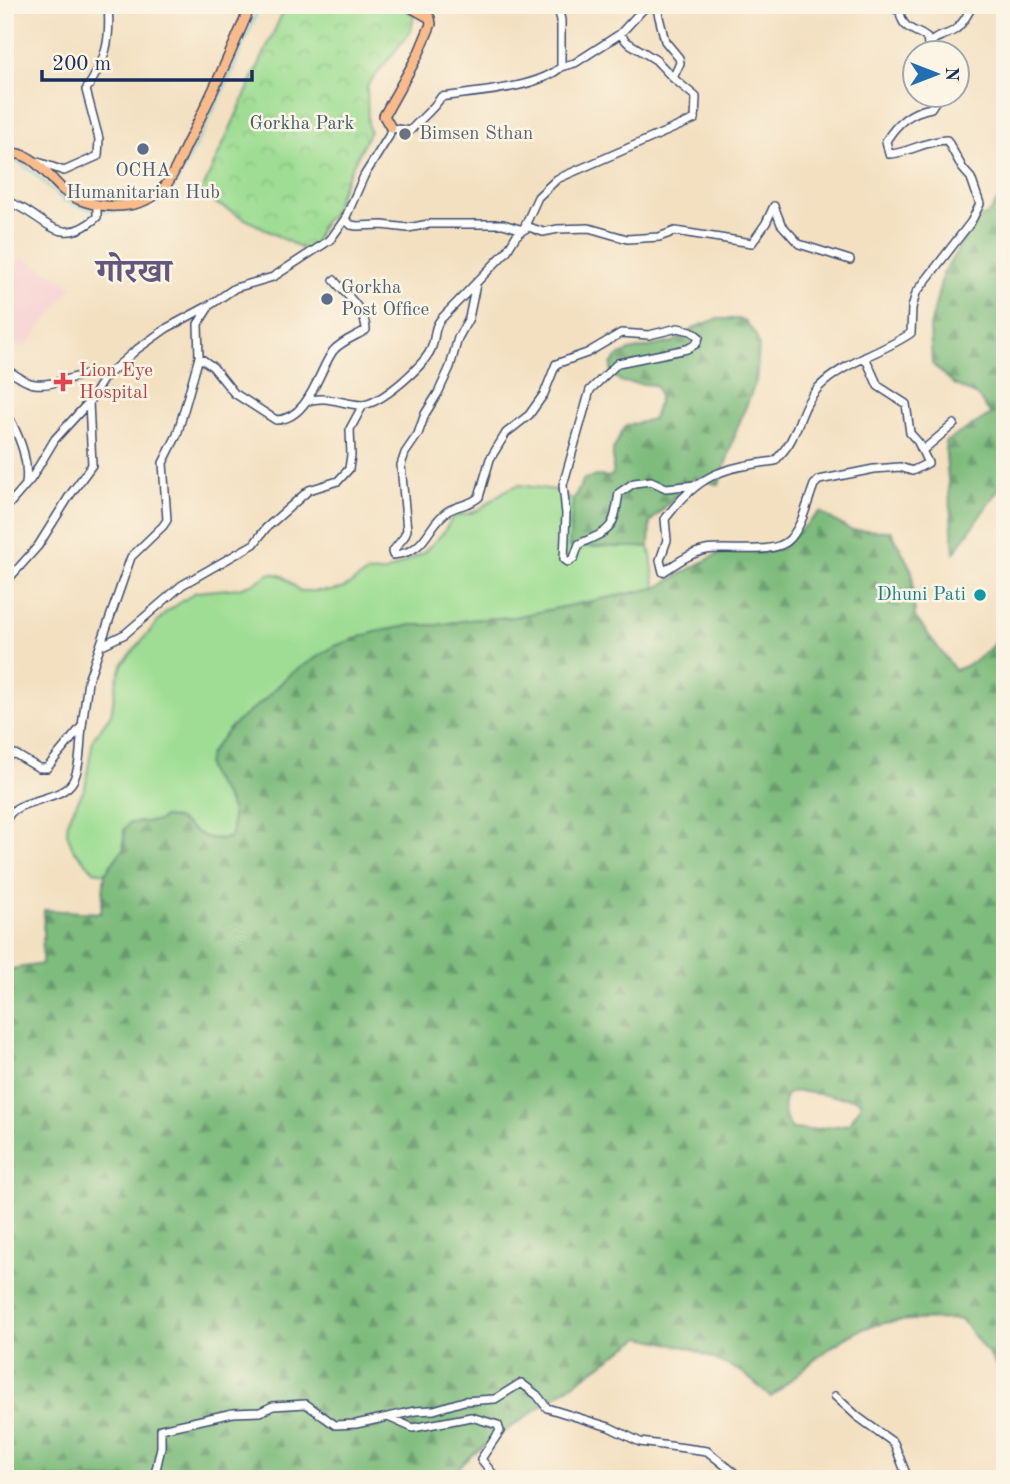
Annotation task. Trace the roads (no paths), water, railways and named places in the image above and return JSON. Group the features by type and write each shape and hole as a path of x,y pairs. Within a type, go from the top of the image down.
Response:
{"main road":[{"path":"5,154 17,152 31,160 74,197 97,205 134,204 149,198 164,188 215,90 251,5"},
{"path":"391,128 384,116 418,55 431,24 430,18 407,5"}],"street":[{"path":"31,160 64,171 98,156 99,139 86,90 105,58 109,38 108,5"},
{"path":"557,5 561,20 561,68"},
{"path":"5,509 25,486 55,439 89,402 106,377 136,350 167,328 235,288 264,281 330,240 345,219 364,176 389,136 391,128 410,131 440,97 517,85 552,76 620,34 647,5"},
{"path":"656,5 664,41 679,58 680,63 673,78"},
{"path":"889,5 899,9 902,22 928,38"},
{"path":"936,38 953,32 960,26 973,5"},
{"path":"100,646 125,634 183,585 254,544 266,528 309,490 338,481 349,469 350,429 363,405 397,388 427,357 435,326 523,230 538,197 557,179 695,119 696,97 656,60 627,42 620,34"},
{"path":"865,357 878,386 906,404 909,433 923,450 928,463 912,471 900,467 874,469 819,480 814,485 797,530 788,541 775,548 705,550 690,555 663,572 660,560 667,540 665,519 681,498 721,470 775,461 791,441 804,406 820,387 865,357 911,333 912,308 916,293 971,222 980,204 971,178 947,140 889,154 886,141 892,130 910,113 931,108"},
{"path":"5,201 66,232 78,232 91,223 97,217 97,205"},
{"path":"345,219 351,225 357,226 408,228 429,224 503,224 523,230 529,227 542,232 589,228 627,239 659,237 675,231 752,243 774,205 781,224 799,244 850,260"},
{"path":"199,357 213,367 234,393 276,420 284,420 308,401 335,349 366,330 361,311 334,280"},
{"path":"476,284 468,318 458,338 450,367 401,465 407,530 393,555 420,545 440,517 450,509 475,501 479,497 490,459 506,433 529,415 544,394 556,364 587,353 621,333 649,335 678,328 699,337 696,344 687,349 618,363 590,390 564,485 564,559 568,562 574,558 579,544 607,531 615,517 619,493 634,483 651,481 666,488 696,485"},
{"path":"5,841 6,819 12,811 64,791 72,782 77,766 88,681 121,581 131,557 167,520 163,463 177,435 199,357 198,324 210,305"},
{"path":"6,369 20,379 34,384 94,373 106,377"},
{"path":"308,401 327,399 363,405"},
{"path":"5,583 38,545 92,465 89,402"},
{"path":"11,421 21,440 28,470 25,486"},
{"path":"923,450 954,424"},
{"path":"5,755 15,754 39,768 47,768 82,726"},
{"path":"154,1479 161,1447 161,1429 233,1413 260,1412 273,1406 306,1404 335,1425 356,1424 415,1411 434,1410 464,1401 495,1399 521,1383 537,1395 547,1408 609,1427 640,1442 708,1451 742,1479"},
{"path":"835,1396 894,1443 908,1479"},
{"path":"388,1417 413,1428 471,1418 498,1425 500,1431 481,1459 497,1479"}],"waterway":[{"path":"103,212 136,210 162,198 177,183 229,79 260,5"},
{"path":"5,163 17,161 64,201 95,211"}],"place":[{"name":"Bimsen Sthan","path":"405,134"},
{"name":"OCHA Humanitarian Hub","path":"143,149"},
{"name":"Gorkha Post Office","path":"327,299"},
{"name":"Lion Eye Hospital","path":"63,382"},
{"name":"Dhuni Pati","path":"980,595"}],"district":[{"name":"गोरखा","path":"134,273"}],"park label":[{"name":"Gorkha Park","path":"302,124"}]}
